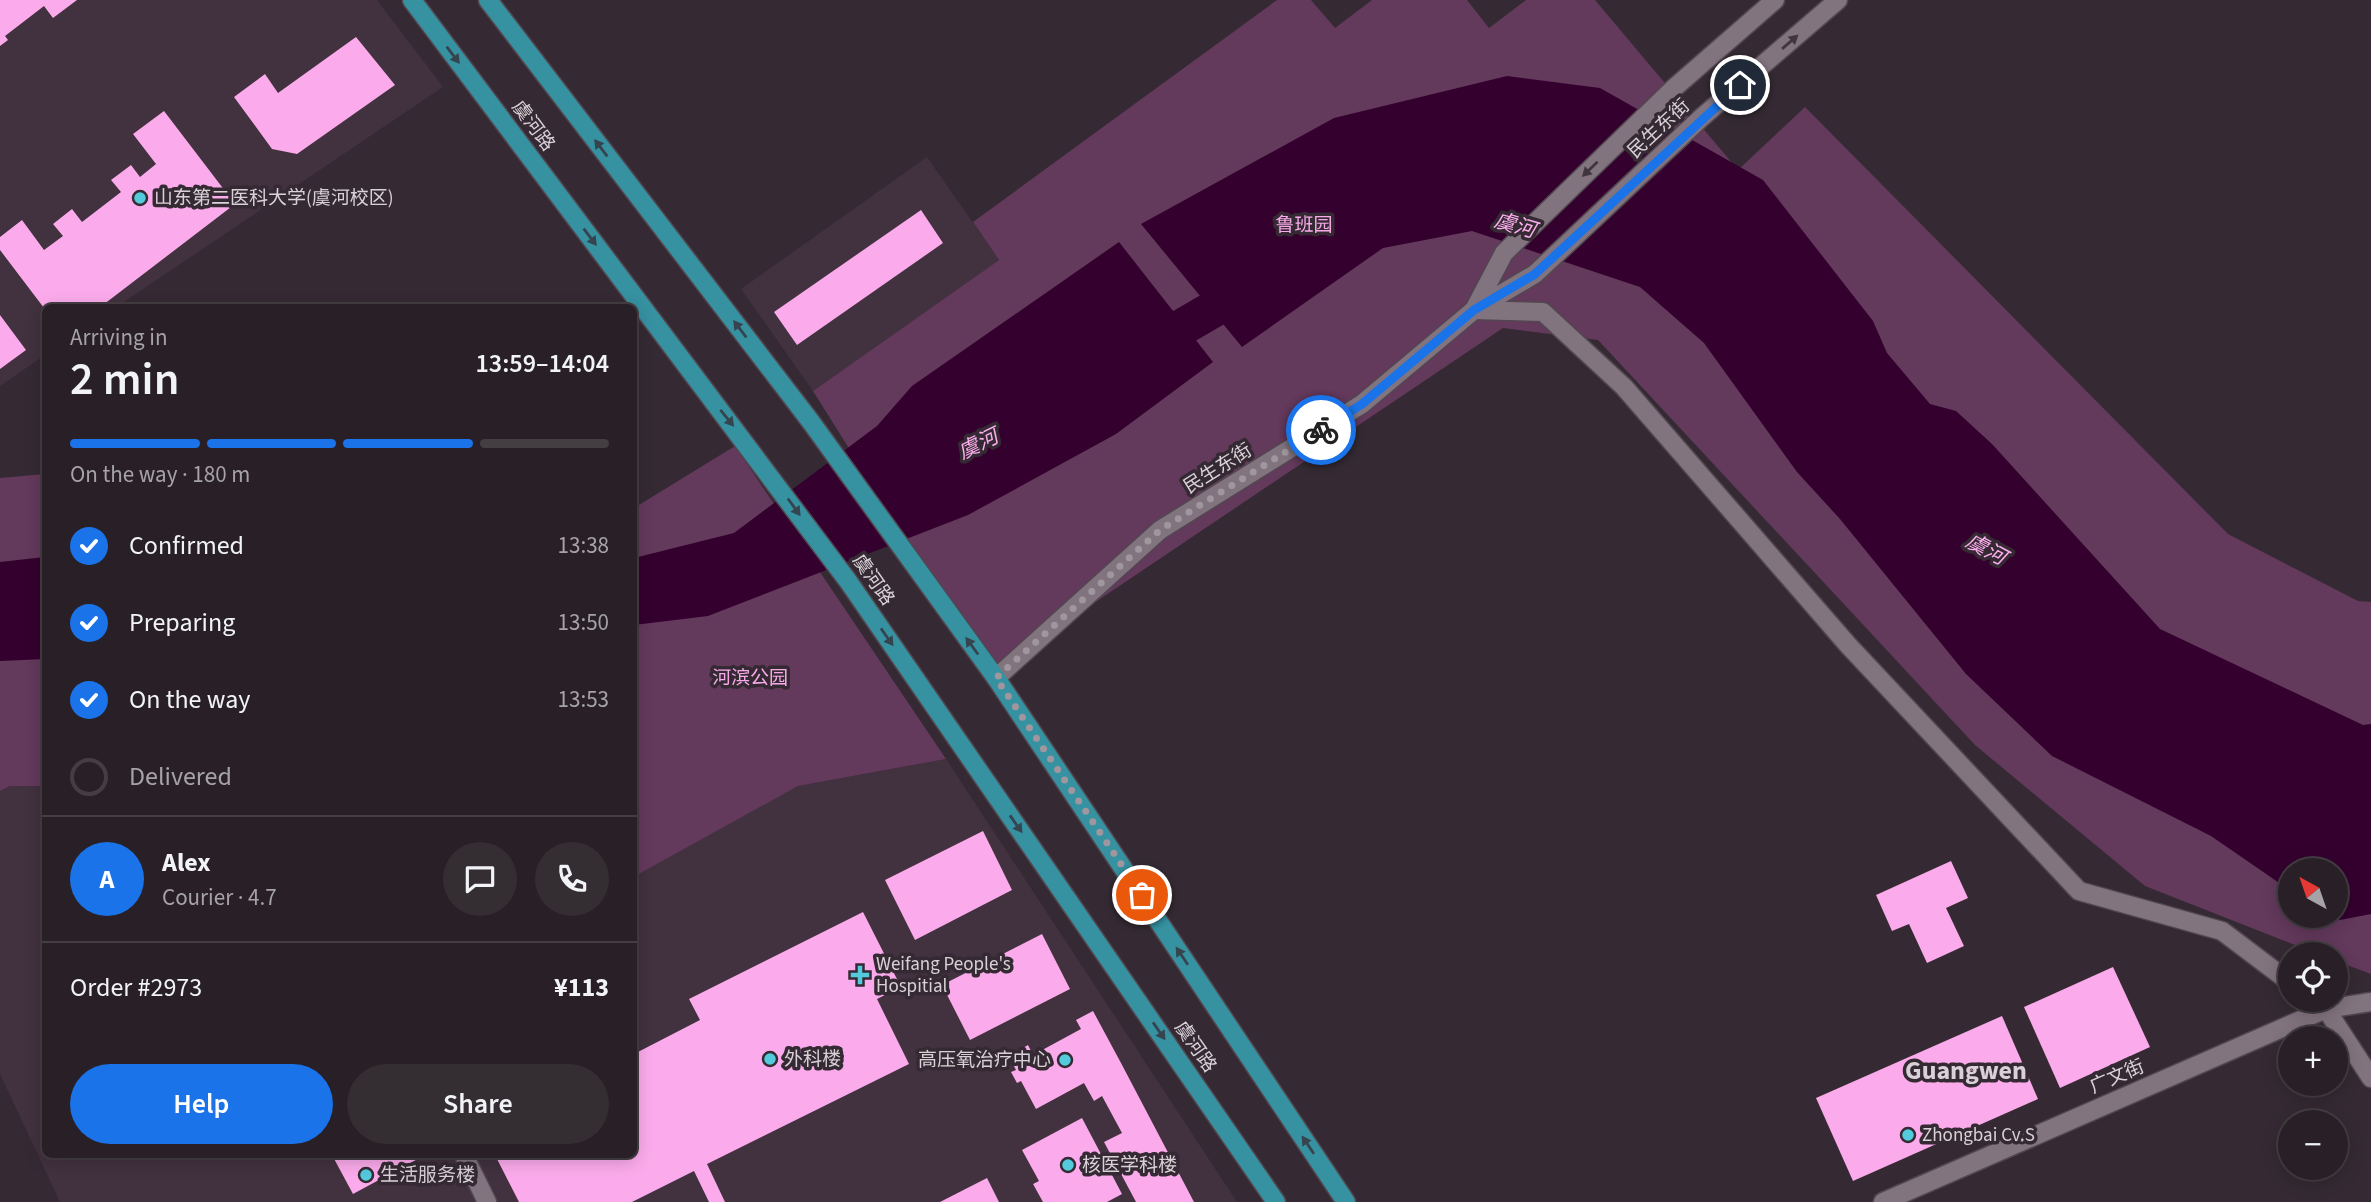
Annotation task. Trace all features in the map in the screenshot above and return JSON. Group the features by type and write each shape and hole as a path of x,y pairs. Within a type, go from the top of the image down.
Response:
{"main road":[{"name":"虞河路","path":"412,0 848,581 1276,1202"},
{"name":"虞河路","path":"488,0 811,422 996,678 1346,1202"}],"street":[{"name":"民生东街","path":"1474,310 1504,253 1674,88 1775,0"},
{"name":"民生东街","path":"996,678 1160,530 1362,404 1474,310 1535,274 1701,118 1838,0"},
{"path":"1474,310 1543,312 1624,387 1848,645 2079,891 2222,931 2278,973"},
{"name":"广文街","path":"2348,1003 2371,1002"},
{"name":"广文街","path":"1883,1202 2301,1012"},
{"path":"2325,1012 2371,1078"},
{"path":"465,1158 487,1202"}],"shaded area":[{"name":"山东第二医科大学(虞河校区)","path":"0,0 377,0 443,87 121,304 42,304 42,357 0,386"},
{"path":"927,157 999,260 813,391 741,289"},
{"name":"Weifang People's Hospitial","path":"946,759 1237,1202 60,1202 0,1074 0,791 10,786 42,786 42,1158 637,1158 637,873 798,786"}],"green space":[{"name":"鲁班园","path":"1277,0 1311,0 1335,28 1372,0 1467,0 1489,28 1526,0 1595,0 1738,170 1805,107 2228,534 2358,601 2371,602 2371,974 2348,965 2348,942 2287,942 2145,886 1975,745 1598,340 1503,328 990,673 813,391 999,260 973,222"},
{"name":"河滨公园","path":"735,446 946,759 798,786 637,875 637,506"},
{"path":"42,474 42,786 10,786 0,791 0,478"}],"water":[{"path":"1507,76 1600,88 1763,180 1873,321 1887,353 1930,404 1956,411 1992,444 2160,629 2363,725 2371,724 2371,914 2348,918 2348,858 2278,858 2278,882 2211,836 2052,756 1966,674 1840,519 1797,472 1704,343 1640,287 1472,231 1383,248 1242,347 1141,224 1334,118"},
{"path":"1119,242 1213,362 1116,434 968,515 708,616 637,625 637,557 734,533 877,426 912,386"},
{"path":"42,557 42,659 0,661 0,562"}],"building":[{"path":"0,0 77,0 53,18 44,6 5,36 8,40 0,46"},
{"path":"356,37 395,85 297,154 272,149 234,97 265,74 278,93"},
{"path":"164,111 235,204 104,304 42,305 0,250 0,237 22,220 44,250 63,236 53,224 72,209 82,222 121,192 111,180 131,165 140,177 156,164 133,134"},
{"path":"921,210 943,243 797,345 774,312"},
{"path":"0,315 26,350 0,369"},
{"path":"983,831 1012,890 915,940 885,880"},
{"path":"1951,861 1968,898 1946,908 1964,946 1927,963 1909,924 1892,931 1876,895"},
{"name":"外科楼","path":"863,912 901,987 877,999 909,1064 707,1164 725,1202 709,1202 694,1171 632,1202 519,1202 497,1158 637,1158 637,1052 700,1020 689,999"},
{"path":"1042,934 1070,989 970,1040 942,985"},
{"path":"2113,967 2150,1047 2060,1088 2024,1007"},
{"path":"1093,1011 1194,1202 1136,1202 1104,1142 1122,1133 1102,1096 1094,1101 1084,1083 1036,1109 1021,1081 1017,1083 1011,1072 1016,1070 1009,1056 1028,1045 1033,1055 1081,1029 1076,1020"},
{"path":"2002,1016 2038,1099 1853,1181 1816,1098"},
{"name":"核医学科楼","path":"1082,1118 1122,1194 1107,1202 1043,1202 1033,1184 1039,1181 1022,1150"},
{"name":"生活服务楼","path":"334,1158 419,1158 353,1194"},
{"path":"987,1178 999,1202 940,1202"}],"waterway":[{"name":"虞河","path":"1143,350 1253,286"}],"way so far":[{"path":"1142,895 996,678 1160,530 1321,430"}],"place":[{"name":"山东第二医科大学(虞河校区)","path":"140,198"},
{"name":"Weifang People's Hospitial","path":"860,975"},
{"name":"外科楼","path":"770,1059"},
{"name":"高压氧治疗中心","path":"1065,1060"},
{"name":"Zhongbai Cv.S","path":"1908,1135"},
{"name":"核医学科楼","path":"1068,1165"},
{"name":"生活服务楼","path":"366,1175"}],"district":[{"name":"Guangwen","path":"1966,1070"}],"route":[{"path":"1321,430 1362,404 1474,310 1535,274 1701,118 1740,85"}]}
